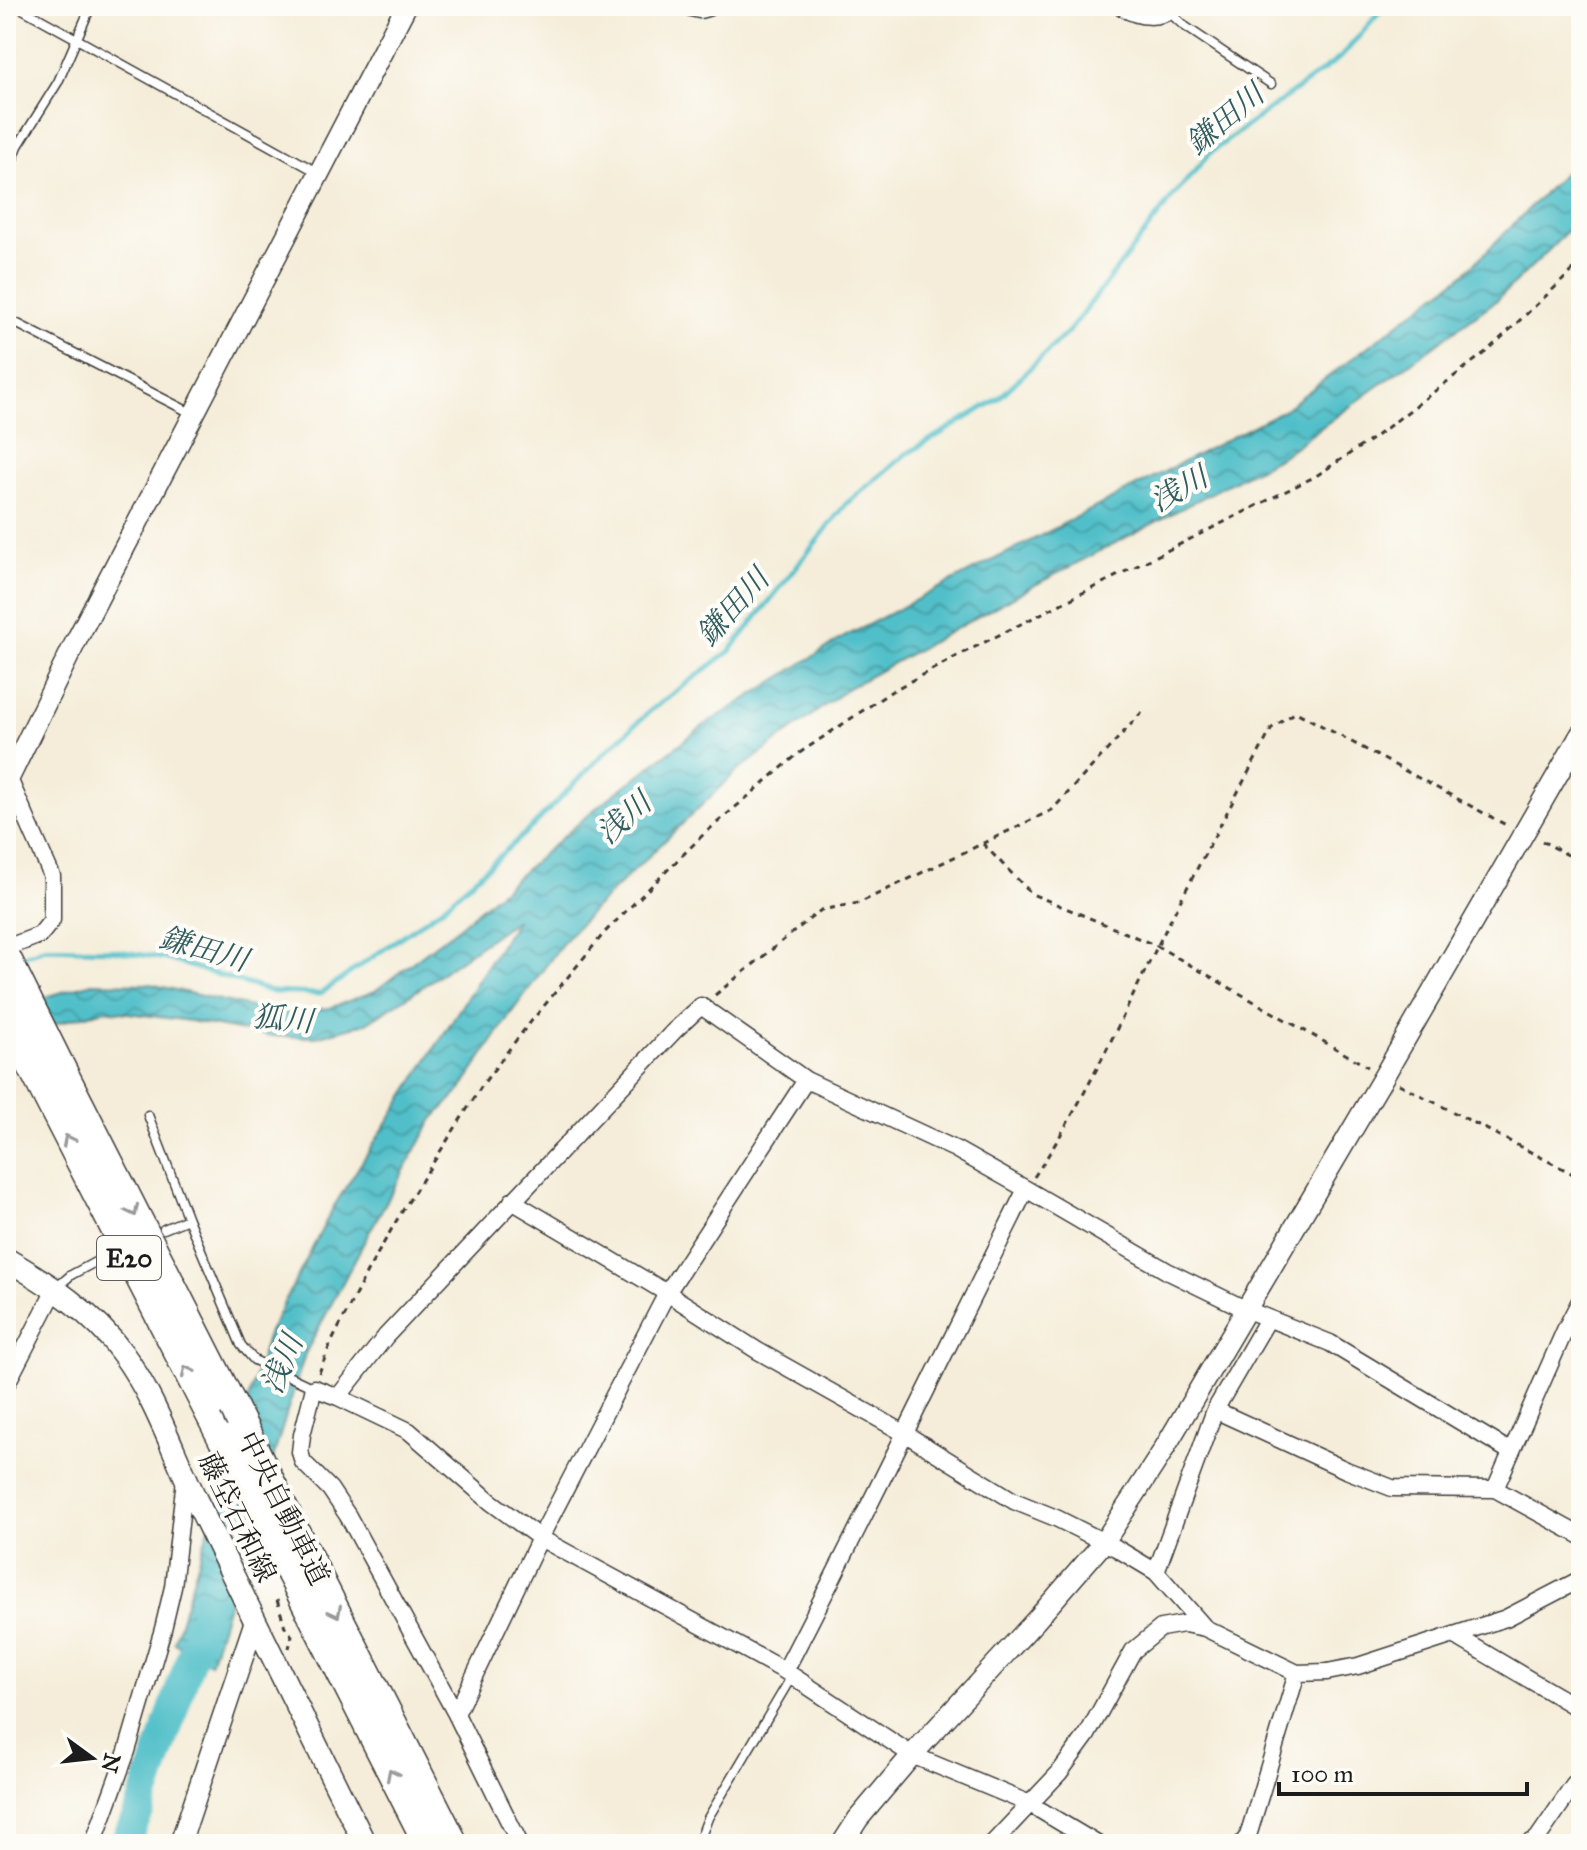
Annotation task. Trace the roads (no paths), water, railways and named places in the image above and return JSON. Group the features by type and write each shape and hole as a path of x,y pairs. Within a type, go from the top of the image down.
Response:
{"highway":[{"name":"中央自動車道","path":"6,957 47,1071 223,1440 428,1844"},
{"name":"中央自動車道","path":"6,1016 47,1071 234,1408 454,1844"}],"main road":[{"name":"藤垈石和線","path":"6,1259 56,1288 124,1354 156,1412 365,1844"}],"street":[{"path":"6,948 40,935 52,920 52,876 8,775 406,6"},
{"path":"692,6 707,6"},
{"path":"1124,6 1147,14 1171,8"},
{"path":"842,1844 858,1819 912,1755 1104,1542 1161,1454 1581,734"},
{"path":"338,1397 386,1336 701,1006 806,1080 955,1149 1167,1271 1245,1309 1330,1343 1511,1452"},
{"path":"456,1714 540,1538 667,1293 806,1080"},
{"path":"789,1673 1026,1189"},
{"path":"512,1201 758,1351 904,1433 1014,1501 1056,1518 1156,1572 1205,1628"},
{"path":"6,1385 56,1288"},
{"path":"1495,1489 1581,1299"},
{"path":"1156,1572 1215,1410 1268,1319"},
{"path":"520,1844 456,1714 348,1516 330,1489 303,1462 300,1452 309,1386 409,1431 491,1502 540,1538 789,1673 912,1755 1030,1804 1097,1844"},
{"path":"1215,1410 1392,1488 1495,1489 1581,1536"},
{"path":"93,1844 127,1751 166,1615 173,1587 185,1477"},
{"path":"992,1844 1059,1773 1087,1735 1133,1651 1161,1628 1184,1624 1205,1628 1297,1673 1327,1672 1358,1666 1506,1618 1581,1579"},
{"path":"180,1844 255,1621"},
{"path":"1454,1635 1581,1710"},
{"path":"1242,1844 1248,1836 1297,1673"},
{"path":"1528,1844 1537,1839 1574,1785 1581,1783"}],"lane":[{"path":"17,6 319,173"},
{"path":"6,177 18,146 58,82 91,6"},
{"path":"1171,8 1183,25 1271,84"},
{"path":"6,318 193,414"},
{"path":"148,1115 241,1345 254,1360 309,1386"},
{"path":"164,1229 188,1219"},
{"path":"56,1288 71,1275 99,1260"},
{"path":"698,1844 708,1818 789,1673"}],"water":[{"name":"狐川","path":"1581,156 1581,215 1497,300 1282,456 1033,586 848,688 735,773 594,909 565,940 509,1016 459,1092 433,1119 305,1354 210,1663 174,1642 268,1334 334,1206 517,919 366,1023 316,1037 270,1036 105,1010 6,1037 6,1009 92,983 150,984 280,1014 330,1008 375,991 464,923 595,809 703,726 844,637 1284,410 1465,273"}],"waterway":[{"name":"鎌田川","path":"18,958 45,948 112,950 167,959 273,992 320,994 441,909 534,825 650,711 730,651 846,504 905,455 998,399 1070,330 1210,153 1341,57 1385,6"},
{"name":"浅川","path":"124,1844 139,1812 205,1615"}]}
